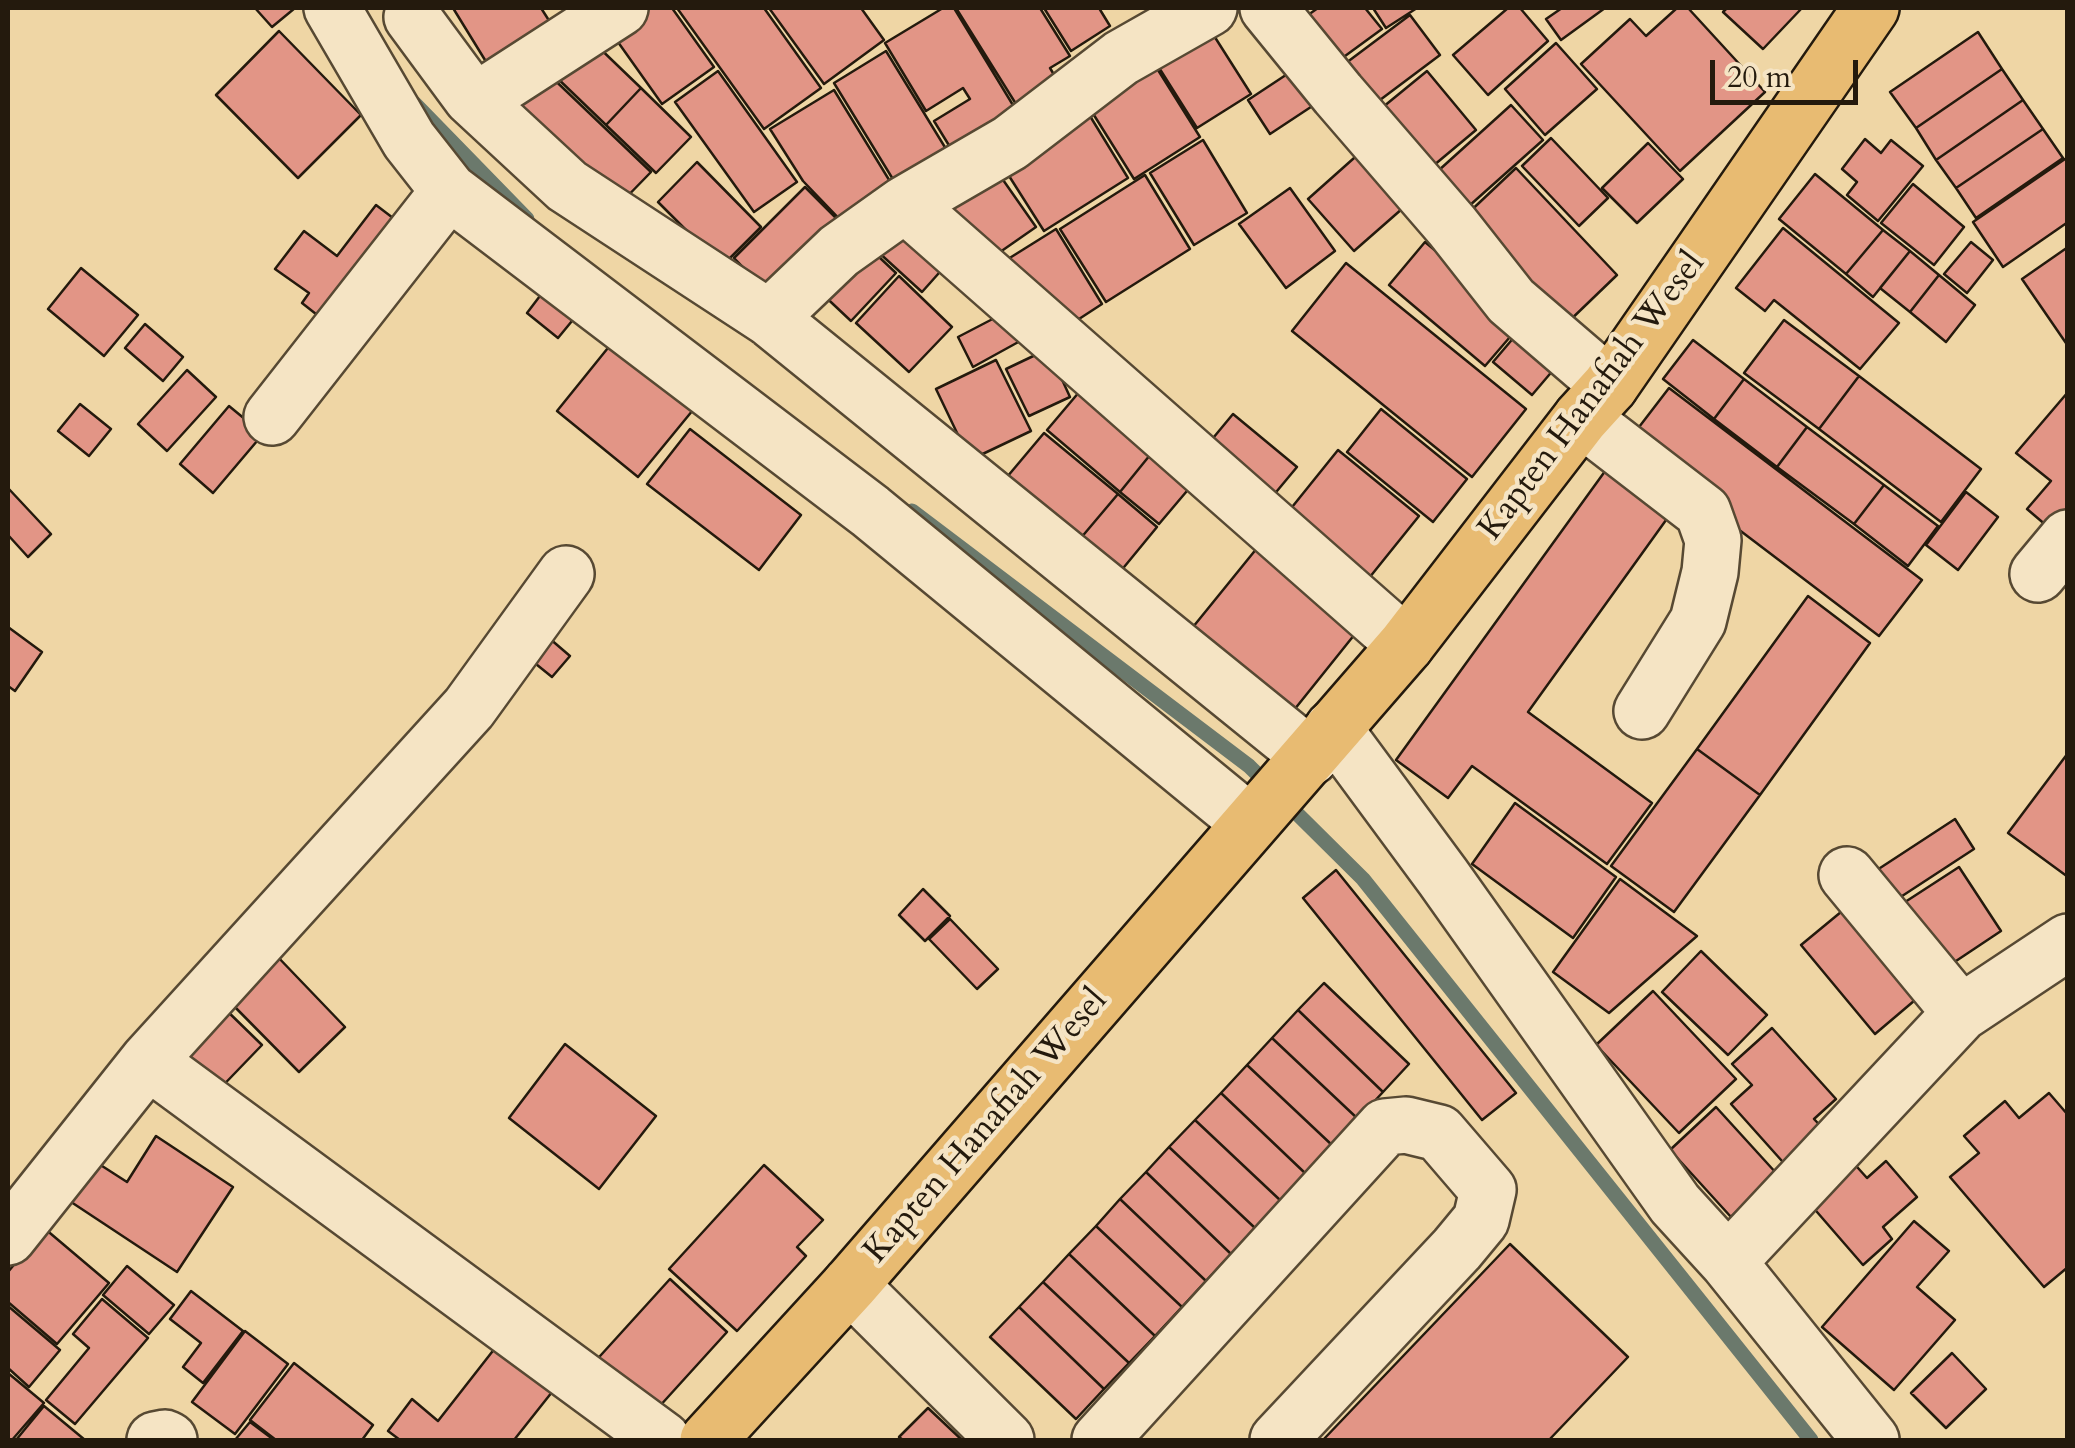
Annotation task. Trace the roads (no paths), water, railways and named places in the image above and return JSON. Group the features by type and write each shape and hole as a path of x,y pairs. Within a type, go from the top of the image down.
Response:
{"main road":[{"name":"Kapten Hanafiah Wesel","path":"708,1440 850,1285 1406,645 1596,402 1871,8"}],"street":[{"path":"332,8 449,114 568,186 769,318 1291,778"},
{"path":"449,114 620,8"},
{"path":"769,318 839,251 905,204 1010,143 1121,58 1209,8"},
{"path":"1268,8 1596,402 1703,512 1713,540 1698,620 1642,711"},
{"path":"272,417 449,191 449,114 412,17"},
{"path":"449,191 870,511 1444,878 1676,1204 1728,1262 1871,1440"},
{"path":"905,204 1406,645"},
{"path":"8,1236 148,1061 469,708 566,574"},
{"path":"1847,875 1962,1013"},
{"path":"1728,1262 1962,1013 2068,942"},
{"path":"148,1061 663,1440"},
{"path":"1100,1440 1385,1127 1406,1125 1439,1133 1488,1190 1481,1220 1278,1440"},
{"path":"850,1285 1006,1440"},
{"path":"155,1440 170,1440"}],"waterway":[{"path":"414,103 527,219"},
{"path":"912,511 1249,766 1363,879 1811,1440"}]}
